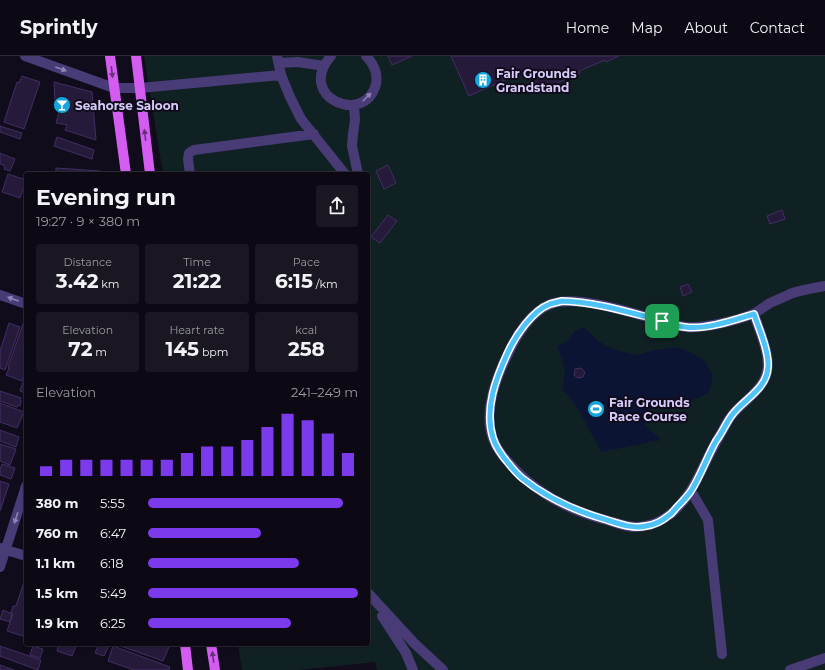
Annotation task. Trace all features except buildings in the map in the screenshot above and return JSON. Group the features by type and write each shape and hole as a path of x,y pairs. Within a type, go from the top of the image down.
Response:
{"main road":[{"path":"110,56 126,172"},
{"path":"136,56 150,172"},
{"path":"185,646 188,670"},
{"path":"211,646 215,670"}],"street":[{"path":"25,56 114,88 140,88 281,75"},
{"path":"331,56 322,72 321,80 323,89 328,97 344,105 354,105 362,102 369,96 374,88 376,70 372,62 366,56"},
{"path":"324,66 278,60 281,75 301,119 343,172"},
{"path":"354,105 355,120 352,146 358,172"},
{"path":"190,172 188,159 189,153 194,150 314,134"},
{"path":"754,314 767,354 767,376 756,392 732,415 712,449 691,491 670,515 659,522 646,526 629,526 587,514 562,504 541,492 521,477 499,450 493,438 490,422 491,403 495,385 513,342 536,313 549,305 562,301 580,302 686,327 704,327 754,314 770,303 793,293 825,286"},
{"path":"0,294 24,303"},
{"path":"0,567 3,548 24,491"},
{"path":"691,491 708,520 722,654"},
{"path":"3,548 24,555"},
{"path":"370,596 414,643 443,670"},
{"path":"370,597 406,652 413,670"},
{"path":"790,670 825,658"}],"shaded area":[{"name":"Fair Grounds Race Course","path":"144,56 825,56 825,670 377,670 375,662 299,670 242,670 238,646 370,646 370,172 163,172"}],"water":[{"path":"584,327 597,340 608,347 619,351 637,355 655,350 676,347 688,351 705,361 713,376 709,392 701,397 688,401 672,401 655,405 645,416 645,425 661,440 601,452 580,412 562,389 565,370 557,346 566,342 576,330"}],"place":[{"name":"Fair Grounds Grandstand","path":"483,80"},
{"name":"Seahorse Saloon","path":"62,105"},
{"name":"Fair Grounds Race Course","path":"596,409"}],"route":[{"path":"562,301 580,302 662,321 686,327 704,327 754,314 767,354 767,376 763,383 756,392 732,415 712,449 691,491 680,504 670,515 659,522 646,526 629,526 587,514 562,504 541,492 521,477 506,460 493,438 490,422 491,403 495,385 513,342 536,313 549,305 562,301"}]}
